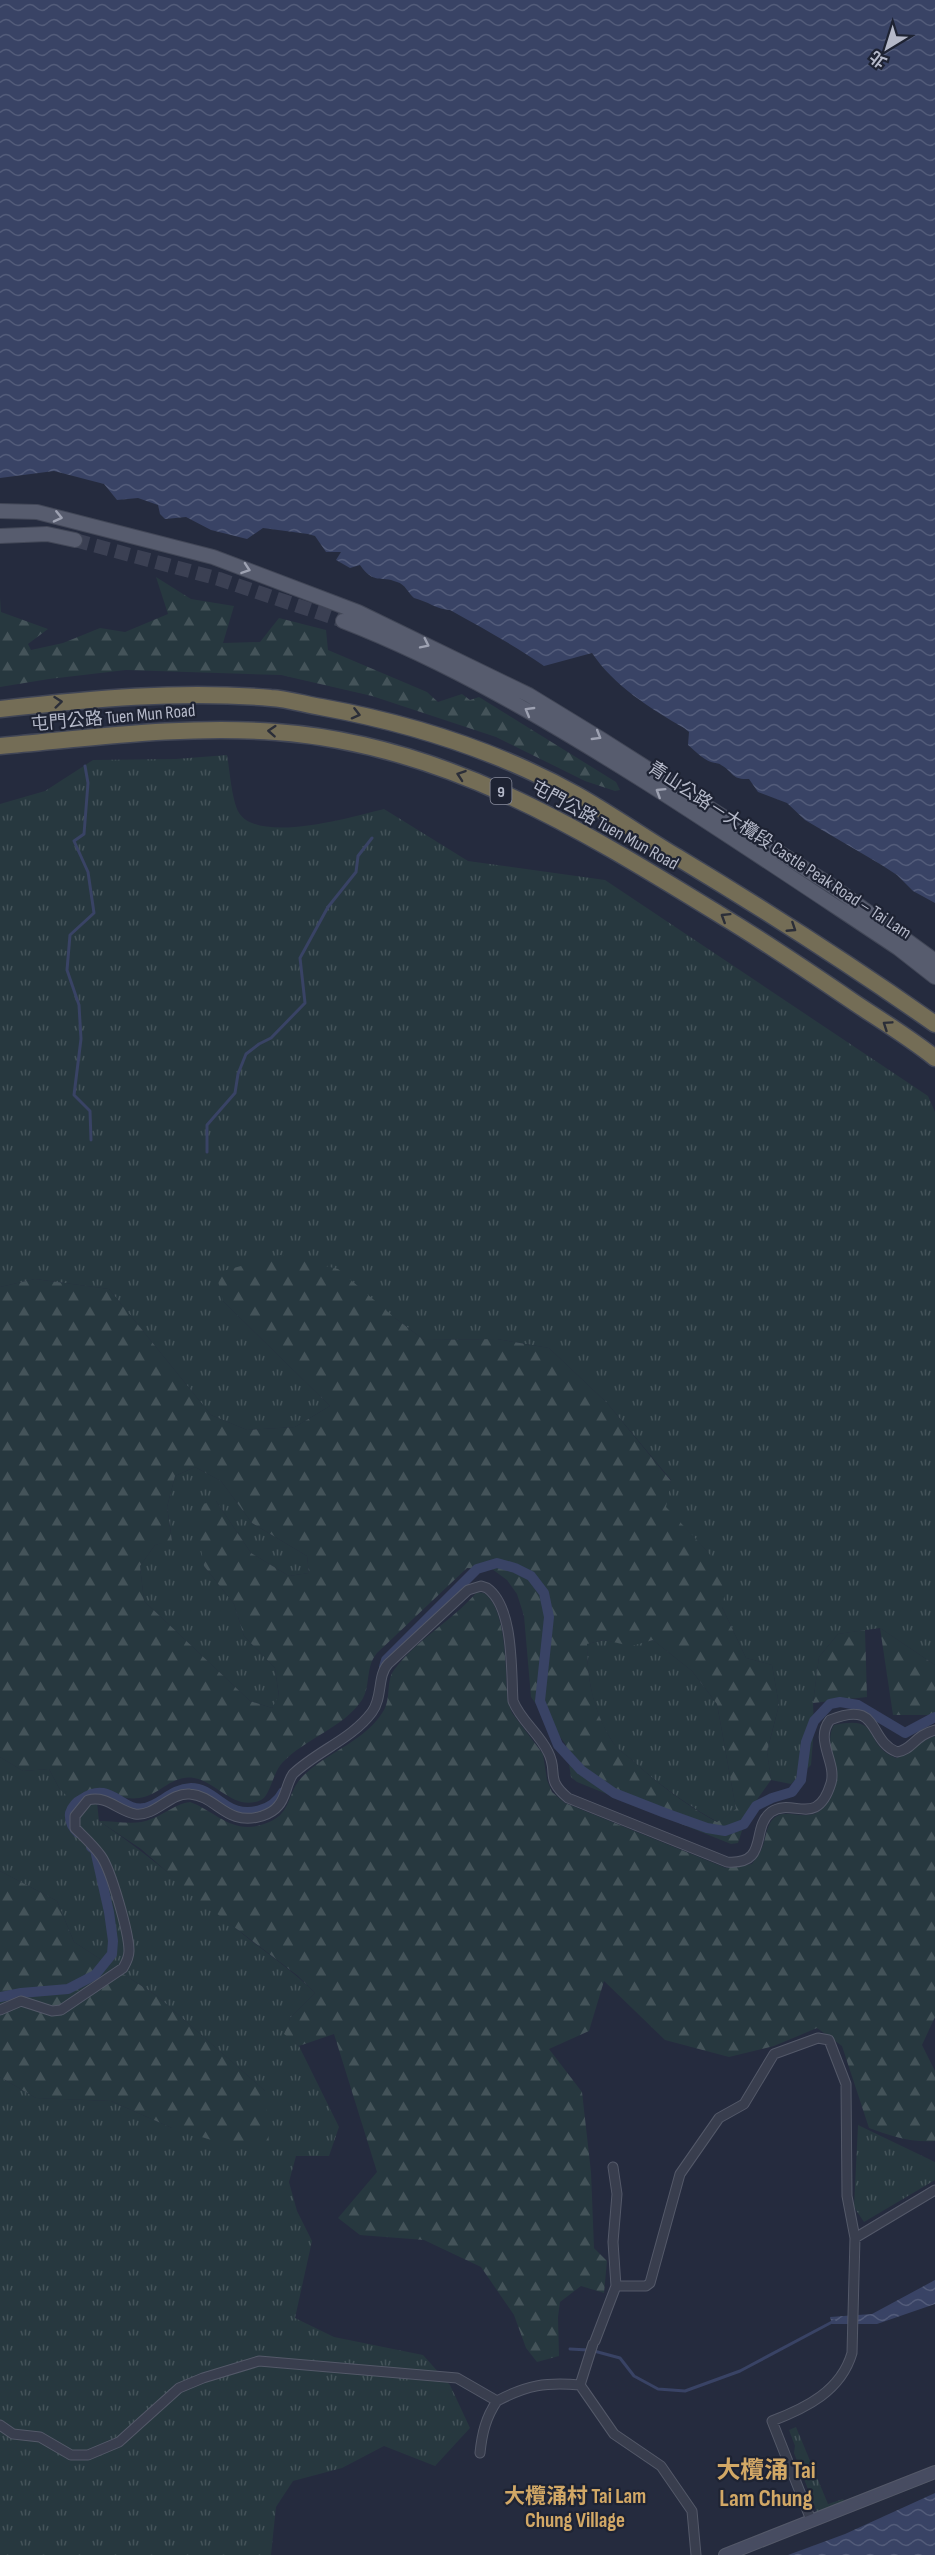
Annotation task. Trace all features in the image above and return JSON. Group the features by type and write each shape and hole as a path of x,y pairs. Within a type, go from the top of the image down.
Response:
{"highway":[{"name":"屯門公路 Tuen Mun Road","path":"0,709 93,698 185,693 273,698 346,711 425,732 484,752 578,796 854,967 935,1024"},
{"name":"屯門公路 Tuen Mun Road","path":"0,746 211,728 290,733 358,744 416,759 479,781 548,813 646,869 761,940 935,1058"}],"main road":[{"path":"0,511 37,512 213,557 358,612 529,695 636,768"},
{"path":"0,536 48,534 75,540"},
{"path":"343,621 446,667 518,704 600,752 636,768"},
{"name":"青山公路－大欖段 Castle Peak Road – Tai Lam","path":"636,768 832,886 935,961"},
{"name":"青山公路－大欖段 Castle Peak Road – Tai Lam","path":"636,768 736,840 898,948 935,977"}],"street":[{"path":"0,2010 21,2001 52,2011 68,2008 123,1968 127,1961 129,1952 126,1930 106,1865 96,1850 75,1828 75,1816 88,1800 102,1798 137,1814 147,1812 174,1797 191,1794 236,1817 254,1818 268,1814 279,1805 293,1774 356,1729 369,1715 380,1699 383,1672 388,1664 468,1590 476,1587 487,1588 501,1602 506,1619 513,1701 548,1752 552,1779 557,1788 568,1798 727,1863 742,1861 752,1855 764,1822 771,1812 784,1808 807,1810 815,1807 822,1800 832,1778 824,1736 830,1720 851,1716 866,1718 874,1725 882,1742 897,1752 907,1749 920,1735 935,1730"},
{"path":"616,2286 646,2286 650,2283 680,2174 719,2118 744,2104 774,2054 818,2038 829,2040 846,2084 847,2196 855,2238 852,2353 848,2369 825,2395 804,2409 772,2421 811,2520"},
{"path":"580,2385 616,2286 612,2242 617,2194 613,2167"},
{"path":"855,2238 935,2190"},
{"path":"0,2425 13,2434 40,2437 71,2455 88,2455 118,2442 179,2388 203,2378 259,2361 457,2378 497,2401"},
{"path":"480,2453 487,2420 497,2401 514,2392 548,2383 580,2385"},
{"path":"580,2385 614,2434 661,2466 692,2511 696,2555"},
{"path":"725,2555 935,2472"}],"green space":[{"path":"156,577 191,599 234,606 223,643 260,642 279,618 326,630 328,650 427,692 438,702 462,694 470,700 479,697 616,782 620,790 615,791 585,781 496,737 372,696 281,675 126,670 0,687 0,597 1,612 48,629 28,644 31,650 63,643 100,628 125,632 168,614"},
{"path":"227,755 237,809 246,820 262,826 282,828 305,826 384,809 468,861 605,880 928,1096 935,1112 935,1665 880,1628 838,1634 819,1657 813,1703 814,1728 811,1765 791,1784 771,1780 767,1752 779,1705 772,1665 746,1658 722,1607 707,1551 665,1507 671,1480 607,1403 549,1348 497,1339 424,1340 395,1318 223,1301 330,1406 295,1427 247,1430 211,1415 109,1289 35,1279 0,1287 0,804 45,791 93,760 176,759"},
{"path":"280,1255 338,1269 424,1340 497,1339 549,1348 607,1403 671,1481 666,1507 707,1551 728,1578 722,1607 746,1658 772,1665 779,1705 767,1751 771,1780 748,1812 738,1843 731,1844 577,1782 571,1777 566,1745 531,1697 524,1616 517,1594 507,1580 492,1569 467,1568 377,1653 371,1664 362,1700 335,1726 302,1746 283,1762 267,1794 261,1800 252,1803 243,1802 202,1781 186,1778 179,1779 139,1798 99,1793 73,1802 59,1788 49,1769 23,1771 0,1757 0,1287 35,1279 109,1289 211,1415 247,1430 295,1427 330,1406 223,1301 216,1273","holes":["195,1467 221,1481 252,1523 307,1556 309,1573 289,1576 251,1553 216,1501 202,1504 198,1532 204,1566 234,1604 244,1636 275,1668 279,1696 272,1708 250,1701 144,1601 140,1566 155,1545 172,1541 167,1507 175,1476","604,1640 631,1646 653,1640 692,1671 717,1704 736,1809 717,1822 662,1786 614,1744 600,1718 592,1694 588,1670 587,1644"]},
{"path":"195,1467 221,1481 252,1523 307,1556 309,1573 289,1576 251,1553 216,1501 204,1566 234,1604 244,1636 275,1668 279,1697 272,1708 250,1701 144,1601 140,1566 155,1545 172,1540 167,1507 175,1476"},
{"path":"477,1592 484,1593 492,1601 497,1613 504,1643 508,1702 512,1713 543,1754 547,1780 552,1792 565,1803 726,1868 752,1864 761,1850 774,1818 788,1814 810,1815 826,1805 833,1793 836,1775 830,1741 834,1725 850,1723 866,1727 885,1752 896,1758 935,1736 935,2017 922,2045 935,2071 935,2141 901,2138 869,2128 842,2046 817,2028 774,2046 729,2057 665,2040 604,1981 589,2031 549,2049 582,2092 591,2172 594,2248 607,2261 604,2293 581,2286 560,2302 559,2356 537,2362 526,2348 514,2315 481,2267 424,2240 360,2235 338,2218 377,2172 334,2034 299,2046 284,2034 290,2018 315,1993 298,1976 199,1900 141,1849 99,1821 133,1823 145,1821 190,1802 238,1826 257,1826 278,1817 304,1775 357,1738 376,1721 386,1705 392,1674 403,1659"},
{"path":"880,1628 935,1665 935,1715 893,1715"},
{"path":"865,1630 867,1697 813,1703 819,1657 838,1634"},
{"path":"604,1640 631,1645 653,1640 692,1671 717,1704 736,1809 718,1822 662,1786 621,1751 605,1730 592,1694 587,1644"},
{"path":"0,1757 23,1771 49,1769 59,1788 73,1801 96,1793 99,1821 155,1862 315,1993 290,2018 285,2034 299,2046 339,2127 329,2156 296,2156 289,2182 297,2211 312,2241 295,2318 334,2337 423,2355 450,2385 470,2428 435,2466 384,2446 342,2468 293,2481 276,2507 271,2555 0,2555 0,2077 36,2098 111,2101 172,2128 265,2091 157,1996 74,1942 57,1901 0,1871"},
{"path":"0,1871 57,1901 74,1942 157,1996 265,2091 269,2143 241,2149 172,2128 111,2101 36,2098 0,2077"},
{"path":"858,2125 935,2162 935,2180 864,2222 854,2207"},
{"path":"796,2427 828,2504 843,2499 845,2504 818,2515 794,2453 795,2446 789,2430"}],"water":[{"path":"0,0 935,0 935,903 913,891 897,875 880,864 805,820 787,803 758,792 749,779 736,777 720,764 702,757 688,745 689,732 622,686 592,653 544,666 450,610 441,609 414,598 400,583 373,577 360,565 350,568 336,560 341,552 326,552 315,536 263,528 247,539 211,530 186,517 165,519 160,514 158,505 138,498 117,500 104,484 54,471 0,478"},
{"path":"935,2280 935,2304 877,2324 832,2324 830,2317 872,2314"},
{"name":"大欖涌 Tai Lam Chung","path":"935,2493 935,2555 788,2555 845,2534"}],"waterway":[{"path":"85,766 88,783 84,834 74,841 88,872 94,913 70,935 67,970 79,1005 81,1039 74,1095 90,1111 91,1140"},
{"path":"207,1152 207,1125 235,1093 238,1074 246,1054 271,1038 305,1003 300,958 328,907 356,872 358,856 372,838"},
{"path":"384,1667 386,1660 477,1569 497,1563 515,1568 531,1576 544,1593 549,1617 540,1701 558,1745 581,1770 614,1793 707,1828 725,1831 744,1824 756,1806 792,1792 801,1780 806,1742 814,1721 830,1704 840,1702 858,1705 905,1733 935,1717"},
{"path":"78,1833 71,1824 70,1813 78,1802 92,1794 108,1794 129,1806 145,1808 178,1791 196,1788 234,1810 250,1812 273,1804 283,1792"},
{"path":"0,1997 68,1989 95,1975 112,1954 113,1941 109,1912 95,1850 91,1847"},
{"path":"594,2351 620,2358 634,2376 658,2389 685,2391 740,2371 834,2321"},
{"path":"570,2349 588,2350"}],"tunnel":[{"path":"75,540 219,579 343,621"}],"district":[{"name":"大欖涌 Tai Lam Chung","path":"766,2484"},
{"name":"大欖涌村 Tai Lam Chung Village","path":"575,2508"}]}
